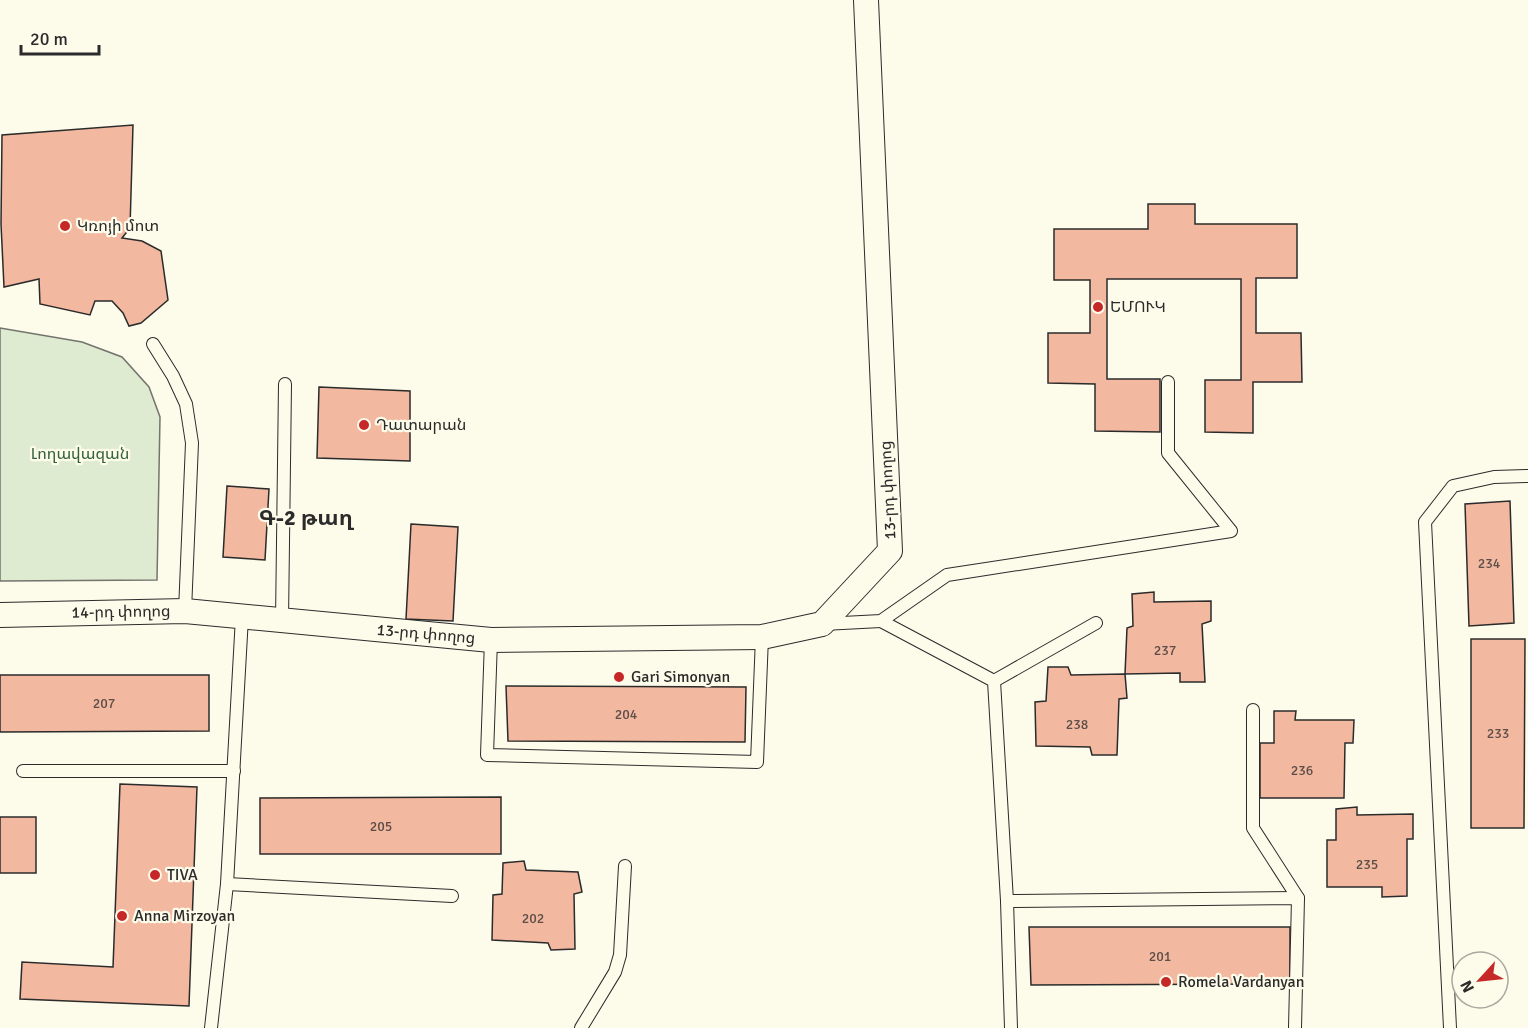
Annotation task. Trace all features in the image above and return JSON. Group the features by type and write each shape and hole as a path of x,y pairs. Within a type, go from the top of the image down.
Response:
{"street":[{"name":"13-րդ փողոց","path":"242,617 491,640 762,637 822,624 890,551 866,0"},
{"name":"14-րդ փողոց","path":"0,615 185,611 242,617"}],"lane":[{"path":"153,344 173,376 186,404 192,442 185,611"},
{"path":"880,621 947,575 1231,531 1168,453 1168,382"},
{"path":"282,621 285,384"},
{"path":"1450,1028 1425,522 1453,486 1494,477 1528,476"},
{"path":"211,1028 227,884 242,617"},
{"path":"822,624 880,621 994,681"},
{"path":"994,681 1095,623"},
{"path":"491,640 487,754 757,762 762,637"},
{"path":"994,681 1007,901 1011,1028"},
{"path":"1253,710 1253,828 1298,898 1295,1028"},
{"path":"23,771 234,771"},
{"path":"581,1028 615,972 620,955 625,866"},
{"path":"227,884 452,896"},
{"path":"1007,901 1298,898"}],"green space":[{"name":"Լողավազան","path":"0,328 82,342 122,357 149,387 160,417 157,580 0,581"}],"building":[{"name":"Կռոյի մոտ","path":"133,125 130,228 122,238 142,241 161,251 168,300 141,323 129,326 123,313 112,301 95,301 90,315 40,304 39,279 4,287 1,224 2,135"},
{"name":"ԵՄՈՒԿ","path":"1148,204 1195,204 1195,224 1297,224 1297,278 1256,278 1256,333 1301,333 1302,382 1253,382 1253,433 1205,432 1205,380 1241,380 1241,279 1107,279 1107,379 1160,379 1160,432 1095,431 1095,384 1048,383 1048,333 1090,333 1090,280 1054,280 1054,229 1148,229"},
{"name":"Դատարան","path":"319,387 410,391 410,461 317,458"},
{"path":"227,486 269,489 265,560 223,557"},
{"path":"1510,501 1514,623 1469,626 1465,504"},
{"path":"411,524 458,527 453,621 406,619"},
{"path":"1154,592 1154,602 1211,601 1211,621 1202,624 1205,682 1180,682 1180,673 1125,674 1127,628 1133,626 1132,594"},
{"path":"1471,639 1525,639 1524,828 1471,828"},
{"path":"1048,667 1068,667 1071,675 1125,674 1127,698 1119,699 1117,755 1092,755 1090,747 1036,746 1035,702 1046,701"},
{"path":"0,675 209,675 209,731 0,732"},
{"path":"506,686 746,687 745,742 508,741"},
{"path":"1274,711 1296,711 1295,720 1354,720 1353,743 1345,743 1344,798 1260,798 1260,743 1274,743"},
{"name":"TIVA","path":"120,784 197,787 189,1006 20,999 22,962 113,967"},
{"path":"501,797 501,854 260,854 260,798"},
{"path":"1357,807 1357,815 1413,814 1413,839 1407,839 1407,896 1382,897 1382,887 1327,887 1327,840 1336,840 1336,809"},
{"path":"0,817 36,817 36,873 0,873"},
{"path":"524,861 526,870 578,872 582,892 574,894 575,949 551,950 548,943 492,940 493,895 502,894 503,863"},
{"path":"1029,927 1290,927 1290,984 1031,985"}],"place":[{"name":"Կռոյի մոտ","path":"65,226"},
{"name":"ԵՄՈՒԿ","path":"1098,307"},
{"name":"Դատարան","path":"364,425"},
{"name":"Gari Simonyan","path":"619,677"},
{"name":"TIVA","path":"155,875"},
{"name":"Anna Mirzoyan","path":"122,916"},
{"name":"Romela Vardanyan","path":"1166,982"}],"district":[{"name":"Գ-2 թաղ","path":"306,517"}]}
